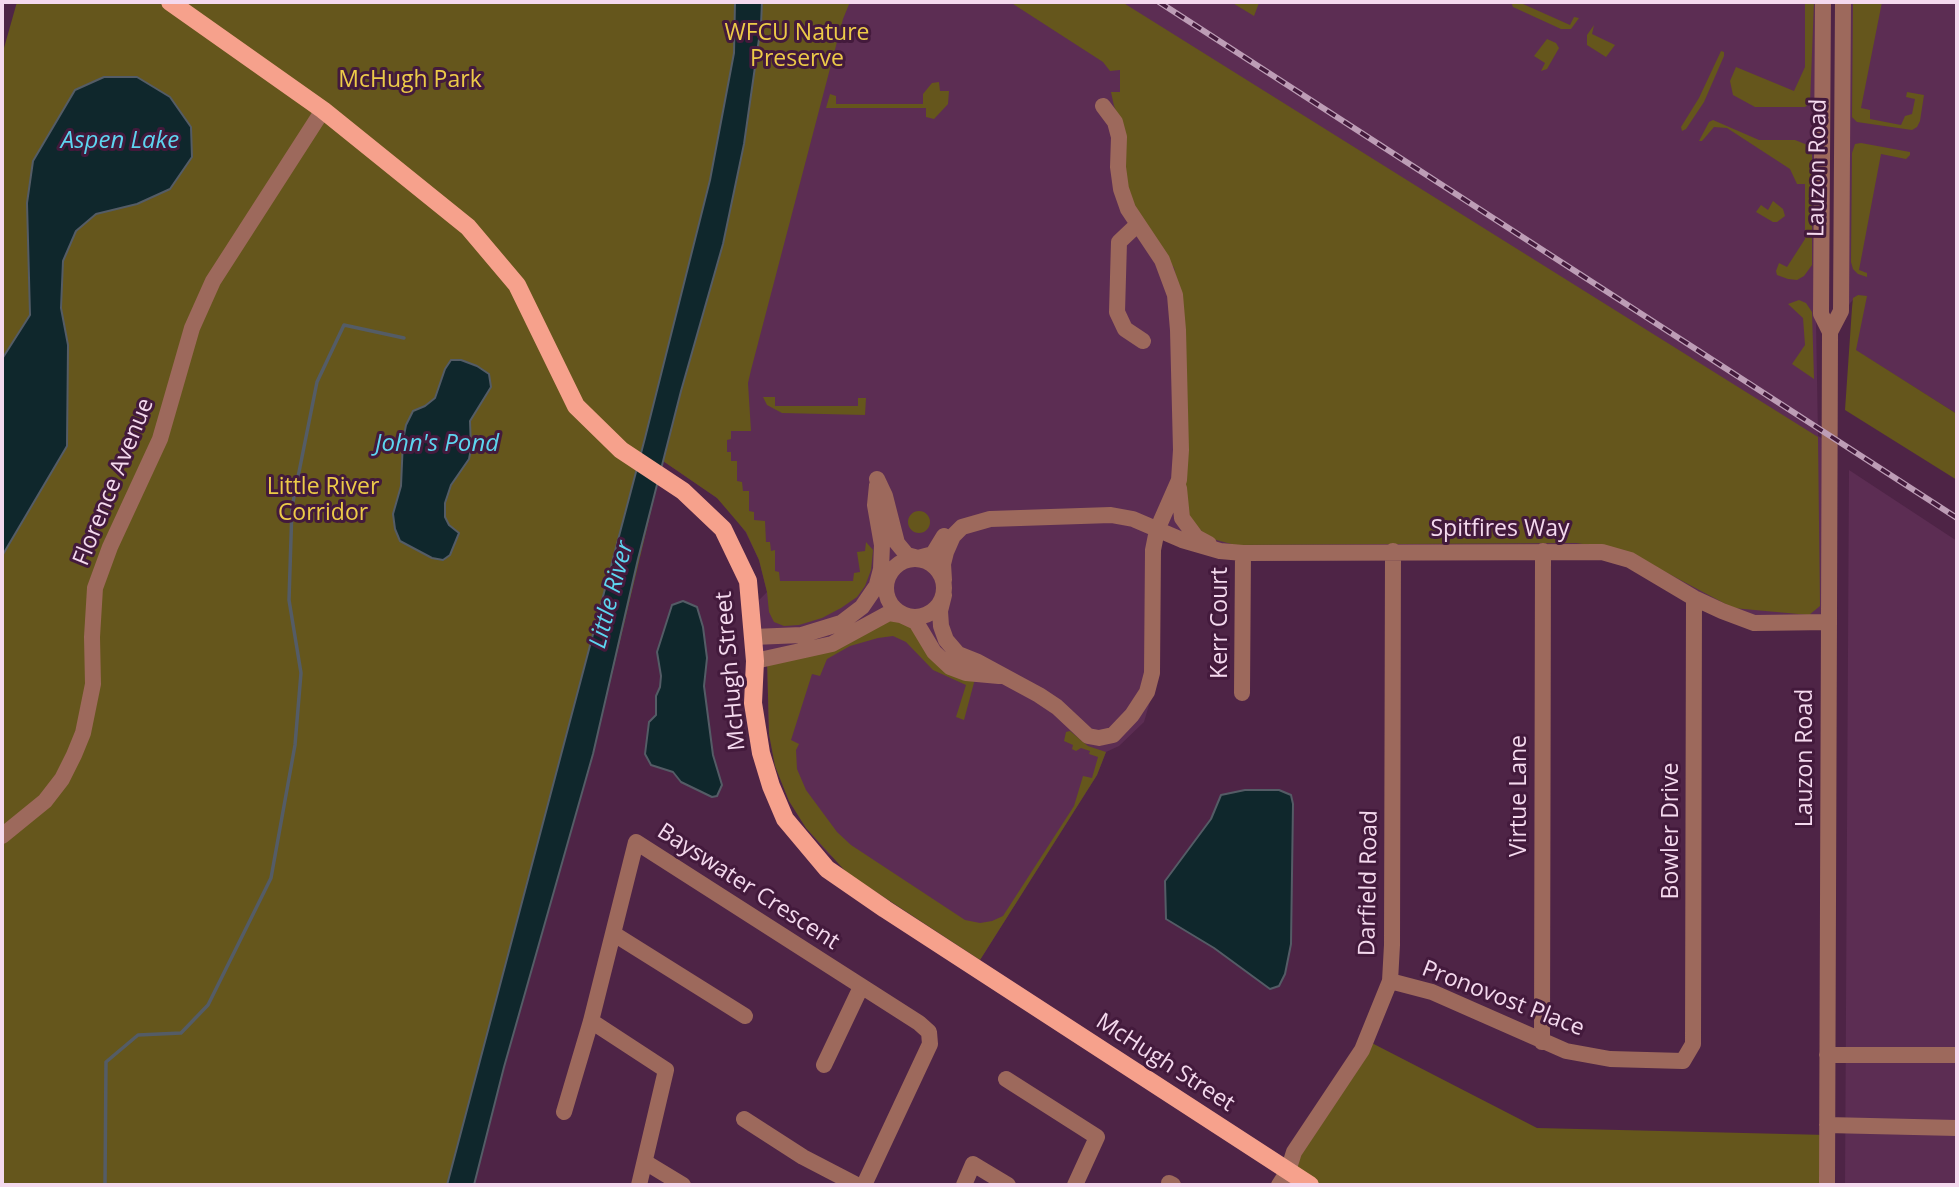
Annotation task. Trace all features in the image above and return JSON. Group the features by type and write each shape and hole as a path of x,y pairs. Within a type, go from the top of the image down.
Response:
{"main road":[{"name":"McHugh Street","path":"170,2 323,110 468,227 517,285 576,406 621,450 684,491 723,529 748,581 755,661 753,703 761,753 771,786 785,819 827,869 1284,1178 1310,1185"}],"street":[{"name":"Lauzon Road","path":"1823,2 1821,314 1830,332 1827,1185"},
{"name":"Lauzon Road","path":"1830,332 1841,311 1843,2"},
{"path":"1103,106 1115,122 1119,137 1118,167 1121,189 1129,209 1162,260 1175,295 1182,518 1196,537 1220,551"},
{"name":"Florence Avenue","path":"2,836 45,801 62,779 74,755 89,711 93,684 95,588 110,547 160,439 192,328 213,281 323,110"},
{"path":"1139,224 1119,242 1117,312 1125,329 1143,341"},
{"path":"755,661 832,644 889,613 901,615 916,617 928,614 939,605 944,588 940,571 930,562 907,555 897,543 885,496 877,479 875,505 882,545 882,583 891,605 901,615 916,622 934,652 950,667 983,676 1002,676"},
{"path":"990,519 962,527 953,537 943,564 944,588 940,611 946,640 958,654 978,662 1057,707 1088,736 1099,738 1113,734 1132,715 1147,692 1152,673 1153,550 1157,530 1179,480"},
{"name":"Spitfires Way","path":"918,558 933,554 948,528 960,519 974,515 990,519 1111,515 1133,519 1182,540 1220,551 1243,553 1602,552 1630,560 1694,598 1754,622 1829,622"},
{"name":"Darfield Road","path":"1284,1178 1294,1152 1362,1050 1390,981 1392,551"},
{"name":"Virtue Lane","path":"1542,1042 1543,551"},
{"name":"Kerr Court","path":"1242,693 1243,553"},
{"path":"753,637 802,635 841,622 862,607 895,566 905,559 918,558"},
{"name":"Bowler Drive","path":"1683,1061 1693,1044 1694,598"},
{"name":"Bayswater Crescent","path":"564,1112 591,1021 636,842 919,1023 929,1032 930,1044 864,1185"},
{"path":"614,933 746,1016"},
{"name":"Pronovost Place","path":"1390,981 1432,992 1566,1051 1610,1059 1683,1061"},
{"path":"824,1065 861,987"},
{"path":"591,1021 666,1070 639,1185"},
{"path":"1827,1055 1957,1055"},
{"path":"1006,1079 1097,1137 1075,1185"},
{"path":"744,1119 803,1157 857,1185"},
{"path":"1827,1125 1957,1128"},
{"path":"645,1162 683,1185"},
{"path":"964,1185 973,1164 1008,1185"}],"shaded area":[{"path":"762,2 1819,2 1816,320 1818,436 1830,442 1829,622 1754,623 1630,560 1243,553 1158,530 1158,674 1144,722 1119,746 1106,752 1097,775 980,960 828,854 806,828 789,801 775,766 769,734 767,659 755,661 752,607 767,592 759,560 746,533 727,507 663,461"},
{"path":"1850,2 1957,2 1957,414 1855,350 1858,295 1847,310"},
{"path":"1849,470 1957,541 1957,1185 1845,1185"}],"green space":[{"name":"Little River Corridor","path":"17,2 850,2 843,19 748,383 751,431 731,431 731,439 727,440 727,452 731,452 731,461 737,461 737,481 742,482 743,491 749,491 749,511 754,512 754,520 765,521 766,542 770,542 771,551 775,550 775,571 779,572 780,581 853,581 854,573 860,572 857,552 865,551 866,542 873,550 871,570 857,597 841,608 822,618 799,625 784,626 774,622 769,612 759,560 746,532 717,498 663,461 593,754 504,1067 474,1185 2,1185 2,55"},
{"path":"1010,2 1122,2 1818,437 1820,606 1809,615 1733,608 1624,550 1576,543 1235,545 1209,538 1188,518 1183,501 1184,309 1174,268 1132,205 1126,183 1124,131 1111,92 1120,92 1120,70 1110,71 1103,62"},
{"path":"1231,2 1255,2 1259,3 1254,16"},
{"path":"1511,2 1523,2 1570,25 1574,17 1579,18 1571,29 1561,29 1513,7"},
{"path":"1805,2 1814,2 1810,103 1805,107 1755,107 1733,95 1730,81 1736,67 1794,91 1805,67"},
{"path":"1853,2 1882,2 1861,108 1870,110 1870,119 1901,125 1905,116 1912,114 1915,99 1906,97 1907,92 1924,95 1920,121 1912,130 1857,122 1852,117"},
{"path":"1594,25 1592,34 1615,45 1606,57 1587,45 1587,35"},
{"path":"1547,39 1556,43 1559,48 1547,69 1541,71 1545,63 1534,56"},
{"path":"1721,51 1724,56 1704,102 1682,131 1681,127 1699,98"},
{"path":"939,82 940,91 949,91 948,104 934,119 926,117 926,108 826,108 830,94 836,96 836,104 923,104 923,94 932,83"},
{"path":"1713,120 1759,140 1795,140 1810,146 1812,265 1804,276 1797,280 1777,275 1776,271 1779,263 1787,267 1805,239 1805,184 1797,184 1790,169 1727,128 1714,127 1699,141 1709,122"},
{"path":"1855,144 1910,152 1906,159 1881,154 1859,270 1867,273 1867,277 1858,274 1851,262 1852,153"},
{"path":"1773,201 1783,209 1785,216 1777,222 1756,212 1761,205 1768,210"},
{"path":"1858,295 1867,296 1856,350 1957,414 1957,480 1845,410 1853,298"},
{"path":"1799,300 1806,303 1812,312 1814,379 1792,364 1805,345 1803,318 1788,304"},
{"path":"763,397 775,397 775,406 858,406 858,398 866,398 865,415 782,413 767,405"},
{"path":"919,511 927,514 930,522 927,530 919,533 911,530 908,522 911,514"},
{"path":"901,615 927,641 976,675 964,720 956,717 966,685 933,670 906,642 893,636 850,646 827,659 820,676 812,674 791,740 799,744 796,750 797,769 806,790 837,832 851,845 965,920 980,923 992,921 1003,916 1074,806 1083,776 1092,778 1098,757 1081,748 1076,751 1072,749 1073,745 1064,741 1066,732 1070,731 1088,746 1106,752 1097,775 980,960 847,873 806,828 789,801 775,766 769,734 767,658"},
{"path":"1366,1040 1537,1128 1827,1135 1827,1185 1310,1185 1288,1171"}],"water":[{"name":"Little River","path":"735,2 762,2 761,25 744,144 723,244 681,391 638,559 593,754 504,1067 474,1185 447,1185 645,438 710,180 734,53"},
{"name":"Aspen Lake","path":"104,77 137,77 170,97 191,127 192,157 170,189 137,204 96,214 76,231 63,261 61,308 68,345 67,446 2,556 2,359 30,315 27,203 33,161 75,90"},
{"name":"John's Pond","path":"451,360 461,360 489,374 491,387 470,421 469,459 451,485 445,503 445,517 449,525 459,533 450,555 443,560 432,558 400,541 393,514 401,486 406,425 413,411 435,398"},
{"path":"683,601 697,607 703,627 707,658 704,686 713,755 722,785 717,796 712,797 681,782 673,772 651,765 645,754 649,722 656,715 656,696 660,687 657,652 672,605"},
{"path":"1245,790 1279,790 1291,795 1293,804 1291,944 1285,974 1279,986 1270,989 1214,948 1166,919 1165,881 1211,819 1221,795"}],"waterway":[{"path":"105,1185 106,1062 138,1035 181,1033 208,1005 271,878 295,745 301,673 289,600 292,507 317,382 344,325 404,338"}],"railway":[{"path":"1159,2 1957,518"}],"park label":[{"name":"WFCU Nature Preserve","path":"797,46"},
{"name":"McHugh Park","path":"410,80"}]}
